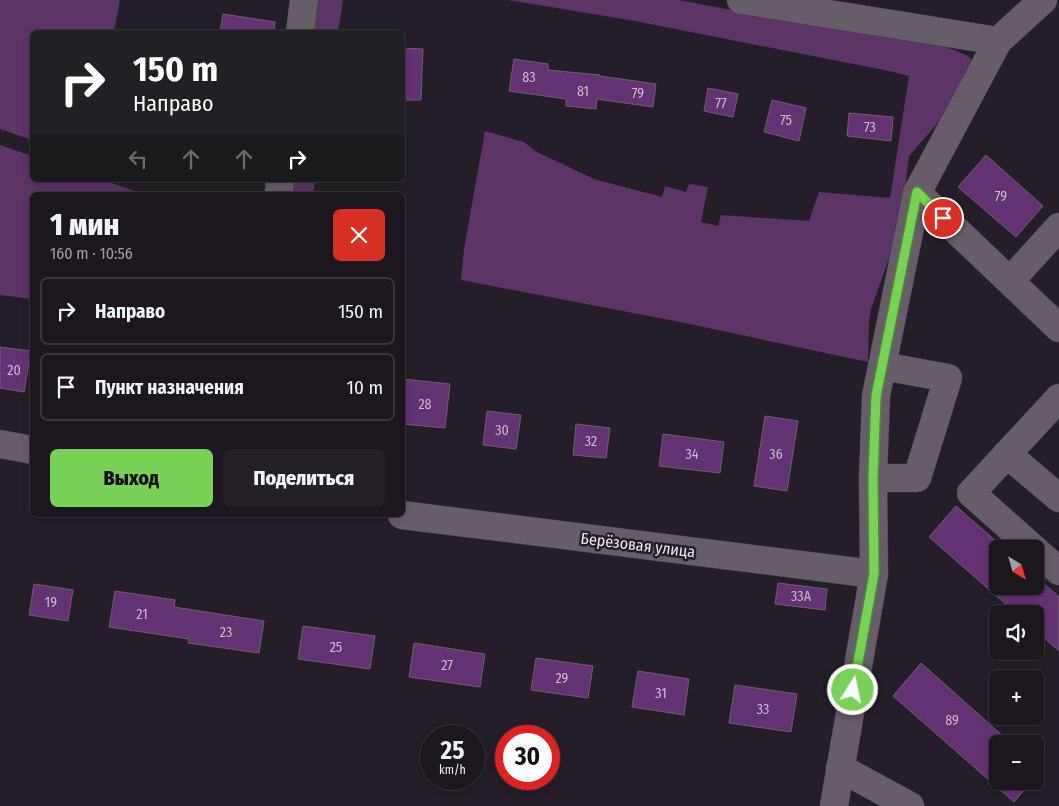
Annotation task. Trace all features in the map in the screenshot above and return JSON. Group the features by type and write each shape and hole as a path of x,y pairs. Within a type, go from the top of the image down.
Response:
{"street":[{"path":"300,30 304,0"},
{"path":"741,0 998,41"},
{"path":"834,806 874,574 873,478 876,396 917,192 998,41 1043,0"},
{"path":"917,192 1059,328"},
{"path":"1010,281 1059,227"},
{"path":"873,478 917,478 948,378 882,366"},
{"path":"1024,540 971,493 1059,398"},
{"path":"0,444 30,450"},
{"path":"1007,454 1059,498"},
{"name":"Берёзовая улица","path":"405,515 874,574"},
{"path":"1044,558 1059,572"},
{"path":"840,768 910,806"}],"shaded area":[{"path":"0,0 120,0 114,30 30,30 30,139 0,129"},
{"path":"310,0 343,0 338,30 305,30"},
{"path":"508,0 679,0 929,42 954,50 971,59 973,65 942,118 909,156 898,233 871,309 868,362 680,322 461,280 464,249 485,131 524,142 535,151 594,179 662,197 665,186 686,192 689,184 708,187 701,222 718,226 721,215 809,221 819,192 890,198 909,76 635,21"},
{"path":"0,145 30,155 30,182 109,182 137,192 30,192 30,299 0,295"},
{"path":"286,182 315,182 313,192 284,192"}],"building":[{"path":"223,14 275,22 274,30 220,30"},
{"path":"405,48 423,49 421,100 405,100"},
{"path":"514,59 548,64 548,70 600,75 656,84 653,107 597,99 596,109 566,106 566,99 509,91"},
{"path":"708,88 738,94 733,117 704,111"},
{"path":"772,100 806,108 799,141 764,132"},
{"path":"849,113 893,117 891,141 847,136"},
{"path":"986,155 1043,206 1016,237 958,187"},
{"path":"0,347 30,351 24,392 0,388"},
{"path":"405,379 450,384 445,428 405,424"},
{"path":"487,411 521,415 516,449 483,445"},
{"path":"765,416 798,421 787,491 754,486"},
{"path":"576,424 610,428 606,458 573,455"},
{"path":"663,434 724,442 720,473 659,466"},
{"path":"956,506 995,540 989,540 989,590 929,537"},
{"path":"778,583 827,589 825,610 775,604"},
{"path":"34,584 73,590 68,621 29,615"},
{"path":"1044,584 1059,597 1059,651 1044,638 1044,605 1007,605 995,595 1044,595"},
{"path":"115,591 175,600 174,607 264,621 259,653 188,643 189,639 109,627"},
{"path":"303,626 375,636 370,669 298,659"},
{"path":"414,643 485,654 480,687 409,677"},
{"path":"536,658 593,666 588,698 531,690"},
{"path":"921,663 1002,735 989,735 989,780 893,696"},
{"path":"638,671 689,679 684,715 632,707"},
{"path":"735,685 797,694 791,732 729,723"},
{"path":"1000,790 1024,790 1014,802"}],"route":[{"path":"853,690 874,574 873,478 876,396 917,192 943,218"}]}
